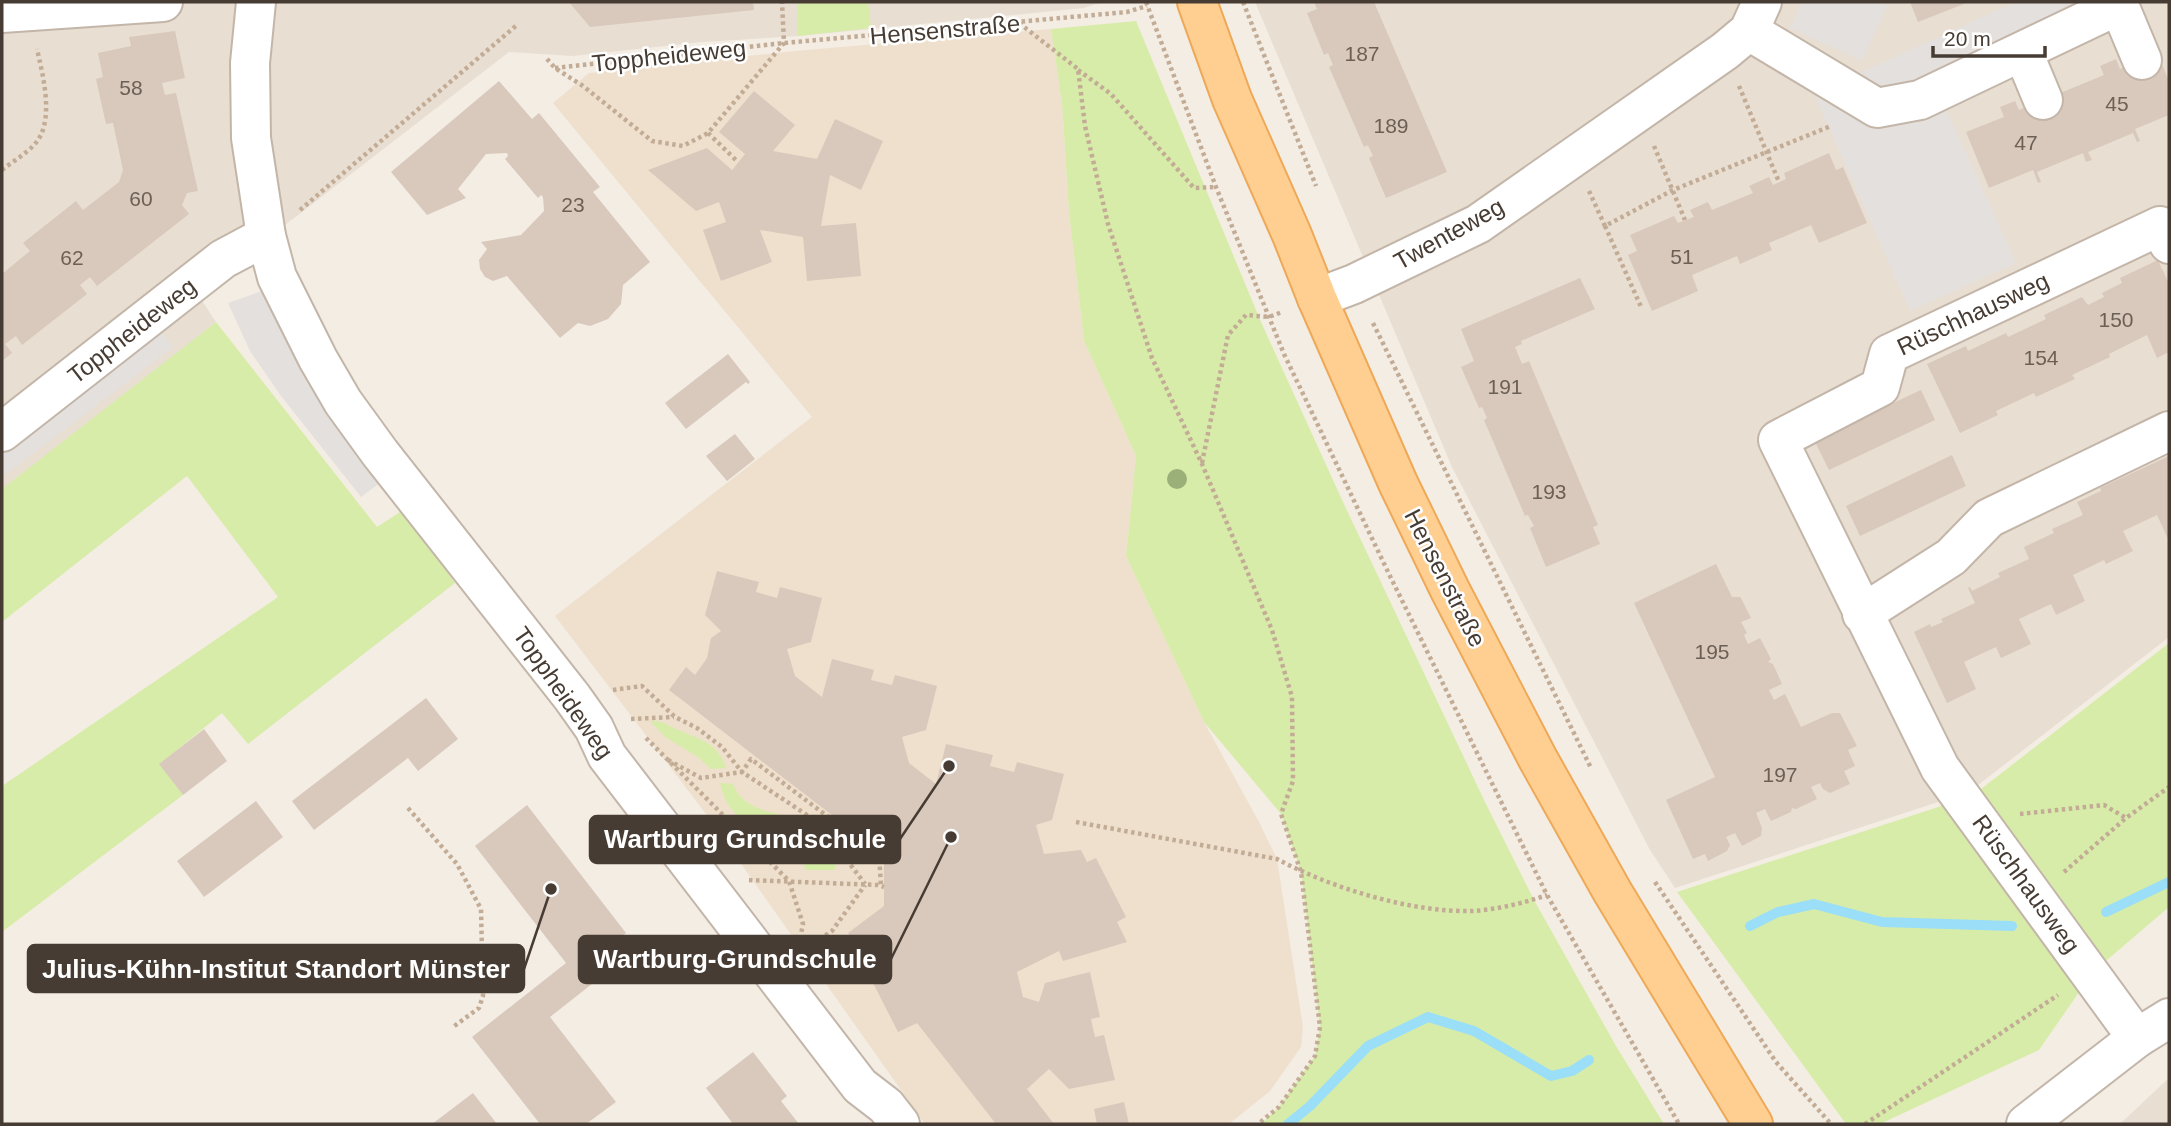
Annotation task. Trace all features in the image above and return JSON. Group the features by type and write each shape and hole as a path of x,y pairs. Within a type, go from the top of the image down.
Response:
{"main road":[{"name":"Hensenstraße","path":"1196,2 1233,99 1398,483 1538,759 1612,891 1753,1124"}],"street":[{"path":"15,12 163,2"},
{"name":"Toppheideweg","path":"257,2 250,63 251,138 266,236 277,277 318,359 343,402 380,453 572,697 594,728 607,756 860,1086 886,1106 900,1124"},
{"path":"1745,28 1877,108 1920,100 2119,5 2142,60"},
{"name":"Twenteweg","path":"1317,298 1354,284 1478,224 1639,111 1745,28"},
{"path":"2023,52 2043,100"},
{"name":"Rüschhausweg","path":"2137,1038 1940,768 1778,440 1880,387 1889,354 2160,226 2169,244"},
{"name":"Toppheideweg","path":"2,432 223,259 266,236"},
{"path":"1863,614 1951,556 1989,518 2169,430"},
{"path":"2026,1124 2137,1038 2169,1018"}],"path":[{"path":"782,2 784,43"},
{"path":"1243,2 1319,195"},
{"path":"1146,4 1284,354 1389,574 1548,895 1679,1124"},
{"name":"Hensenstraße","path":"784,43 1127,12 1146,4"},
{"path":"2,170 35,145 47,106 47,94 15,12"},
{"path":"1019,23 1111,94 1194,188 1216,187"},
{"path":"266,236 517,25"},
{"path":"1745,28 1765,150 1779,182"},
{"name":"Toppheideweg","path":"555,68 784,43"},
{"name":"Toppheideweg","path":"547,59 555,68 583,86 652,141 683,146 708,133 784,43"},
{"path":"1078,69 1085,126 1112,236 1152,358 1202,464 1272,630 1292,697 1293,781 1281,814 1301,872 1320,1027 1315,1056 1279,1107 1258,1124"},
{"path":"1605,226 1673,190 1765,150 1877,108"},
{"path":"1639,111 1685,220"},
{"path":"708,133 738,162"},
{"path":"1574,157 1642,309"},
{"path":"1354,284 1593,772"},
{"path":"1202,464 1228,335 1246,315 1269,317"},
{"path":"572,697 642,685 675,717 697,728 722,747 743,772 819,823 865,884"},
{"path":"675,717 628,719 789,881 803,924 797,955 832,931 865,884"},
{"path":"663,757 701,778 743,772"},
{"path":"712,894 731,879 883,886 879,855 751,759 743,772"},
{"path":"2035,895 2126,818 2169,787"},
{"path":"1982,824 2002,815 2105,805 2126,818"},
{"path":"408,808 457,864 481,909 483,996 479,1008 453,1027"},
{"path":"1076,822 1277,859 1301,872 1371,897 1416,906 1473,911 1521,904 1548,895"},
{"path":"1654,880 1776,1062 1832,1124"},
{"path":"1865,1124 2091,974"}],"shaded area":[{"path":"2,2 1102,2 1084,8 573,56 509,52 197,293 216,322 2,495"},
{"path":"1255,2 2169,2 2169,637 1969,792 1675,888 1650,850 1452,467"},
{"path":"1802,2 1879,2 1887,6 1862,61 1790,28"},
{"path":"2015,2 2130,2 2138,19 1945,107 2016,263 1910,311 1814,94"},
{"path":"1051,29 1062,104 1069,212 1084,341 1136,456 1126,556 1204,722 1277,859 1303,1027 1301,1047 1270,1091 1229,1124 925,1124 703,810 555,616 812,417 553,103 589,73 795,51"},
{"path":"265,290 381,482 361,497 281,396 250,351 228,303"},
{"path":"156,324 173,347 2,477 2,441"},
{"path":"2169,1078 2169,1124 2120,1124"}],"green space":[{"path":"798,2 868,2 871,28 798,36"},
{"path":"1136,21 1261,322 1485,802 1534,900 1616,1046 1664,1124 1261,1124 1279,1107 1315,1056 1320,1027 1301,872 1281,814 1204,722 1126,556 1136,456 1084,341 1069,212 1062,104 1051,29"},
{"path":"216,322 377,527 403,510 455,583 248,744 222,713 160,764 183,795 2,932 2,786 278,597 187,476 2,622 2,489"},
{"path":"2169,643 2169,907 2093,972 2039,1050 1880,1124 1846,1124 1677,892 1972,796"},
{"path":"650,721 664,723 702,740 719,753 726,768 711,769 698,757 665,737"},
{"path":"720,783 733,784 739,795 748,803 796,819 817,831 832,854 835,870 805,870 798,853 782,831 769,823 738,815 726,801"}],"building":[{"path":"569,2 753,2 754,10 590,27"},
{"path":"1314,2 1374,2 1447,172 1386,198 1369,158 1373,156 1368,145 1364,147 1329,67 1333,65 1328,53 1324,55 1307,13 1317,9"},
{"path":"1910,2 1969,2 1918,22"},
{"path":"175,31 185,78 162,83 165,95 176,93 198,191 187,193 182,205 189,214 97,286 90,277 80,285 87,294 22,345 16,336 5,344 12,353 2,361 2,274 30,251 23,243 76,201 83,210 119,182 123,170 113,123 106,124 96,79 103,77 98,53 131,46 129,37"},
{"path":"2158,53 2169,82 2169,115 2135,129 2140,141 2137,142 2133,133 2088,152 2092,160 2086,162 2083,153 2037,172 2041,182 2038,183 2033,170 1989,188 1966,132 2004,117 2000,107 2015,101 2019,110 2104,75 2100,66 2116,59 2120,69"},
{"path":"499,81 532,119 539,113 600,187 593,192 650,262 623,285 621,304 608,319 590,326 578,323 560,338 507,276 493,281 485,277 480,269 479,260 487,249 481,242 521,235 544,211 543,197 541,195 538,198 505,159 507,153 486,154 458,189 466,198 427,215 391,172"},
{"path":"754,91 795,125 773,151 817,159 835,119 883,141 861,190 830,175 821,226 856,223 861,276 807,281 803,237 760,230 772,262 721,281 703,230 726,222 719,202 696,211 648,170 707,148 732,170 745,154 719,132"},
{"path":"1829,153 1836,170 1843,167 1867,223 1819,243 1811,225 1769,243 1772,250 1740,264 1737,256 1692,275 1698,291 1652,311 1628,255 1637,251 1630,235 1674,216 1678,223 1694,217 1690,210 1708,202 1712,210 1753,193 1749,186 1769,177 1773,185 1786,179 1784,173"},
{"path":"2158,260 2169,284 2169,352 2157,358 2147,335 2072,375 2075,379 2036,397 2034,393 1996,411 1998,415 1960,433 1927,364 1966,346 1968,351 2006,333 2008,337 2046,319 2044,315 2082,297 2088,305 2104,297 2102,293 2122,283 2120,278"},
{"path":"1580,278 1595,309 1521,341 1522,344 1515,347 1522,364 1529,361 1598,525 1593,527 1600,544 1546,567 1530,528 1534,526 1528,515 1525,516 1484,420 1487,418 1482,407 1479,408 1461,367 1474,361 1461,329"},
{"path":"728,354 750,382 746,382 686,429 665,403"},
{"path":"1921,390 1935,420 1829,470 1814,440"},
{"path":"735,434 755,459 727,481 706,456"},
{"path":"1952,455 1966,486 1860,536 1846,506"},
{"path":"2169,456 2169,541 2157,515 2123,531 2133,551 2106,564 2104,560 2073,575 2085,601 2056,615 2051,604 2019,619 2031,644 2001,658 1996,647 1964,662 1976,689 1947,703 1914,632 1930,624 1931,627 1943,622 1941,619 1975,603 1968,588 1972,591 2000,577 1998,573 2029,559 2024,547 2054,533 2052,529 2083,515 2077,502 2101,491 2100,488"},
{"path":"1716,564 1732,597 1740,597 1751,618 1741,622 1747,633 1744,635 1748,644 1760,638 1771,659 1768,662 1773,664 1782,684 1769,690 1774,700 1785,694 1801,727 1832,713 1840,713 1857,746 1848,750 1855,766 1844,771 1850,784 1830,793 1823,789 1820,783 1811,787 1817,799 1796,809 1792,808 1791,812 1771,821 1765,809 1756,813 1762,828 1761,836 1742,846 1735,833 1726,837 1730,845 1727,851 1708,861 1705,854 1693,859 1666,800 1715,777 1634,603"},
{"path":"717,571 759,582 756,592 777,598 780,587 822,598 811,642 787,649 795,676 822,697 832,659 874,670 871,680 892,685 895,675 937,686 926,730 902,737 909,763 936,784 946,744 993,755 990,766 1014,772 1017,762 1064,774 1052,820 1036,825 1044,854 1081,850 1087,862 1096,858 1126,917 1117,922 1127,942 1063,961 1059,951 1017,972 1023,997 1039,1002 1045,983 1090,972 1100,1017 1091,1019 1095,1037 1104,1035 1115,1080 1069,1089 1049,1069 1027,1089 1054,1124 996,1124 917,1023 898,1032 868,973 876,969 848,933 884,906 884,855 669,690 686,667 695,675 707,658 711,638 721,631 705,615"},
{"path":"426,698 458,739 418,771 408,758 314,830 292,801"},
{"path":"204,729 227,761 183,795 159,764"},
{"path":"256,801 283,837 204,897 177,861"},
{"path":"527,805 626,933 585,965 597,980 550,1017 616,1102 586,1124 540,1124 472,1037 566,963 475,846"},
{"path":"753,1052 787,1096 781,1101 799,1124 733,1124 706,1088"},
{"path":"473,1093 497,1124 432,1124"},
{"path":"1124,1102 1129,1124 1097,1124 1094,1109"}],"waterway":[{"path":"2106,912 2169,882"},
{"path":"1750,926 1778,912 1814,904 1882,922 2012,926"},
{"path":"1288,1124 1310,1106 1368,1046 1428,1017 1474,1031 1551,1076 1572,1071 1589,1060"}],"place":[{"name":"Wartburg Grundschule","path":"949,766"},
{"name":"Wartburg-Grundschule","path":"951,837"},
{"name":"Julius-Kühn-Institut Standort Münster","path":"551,889"}]}
